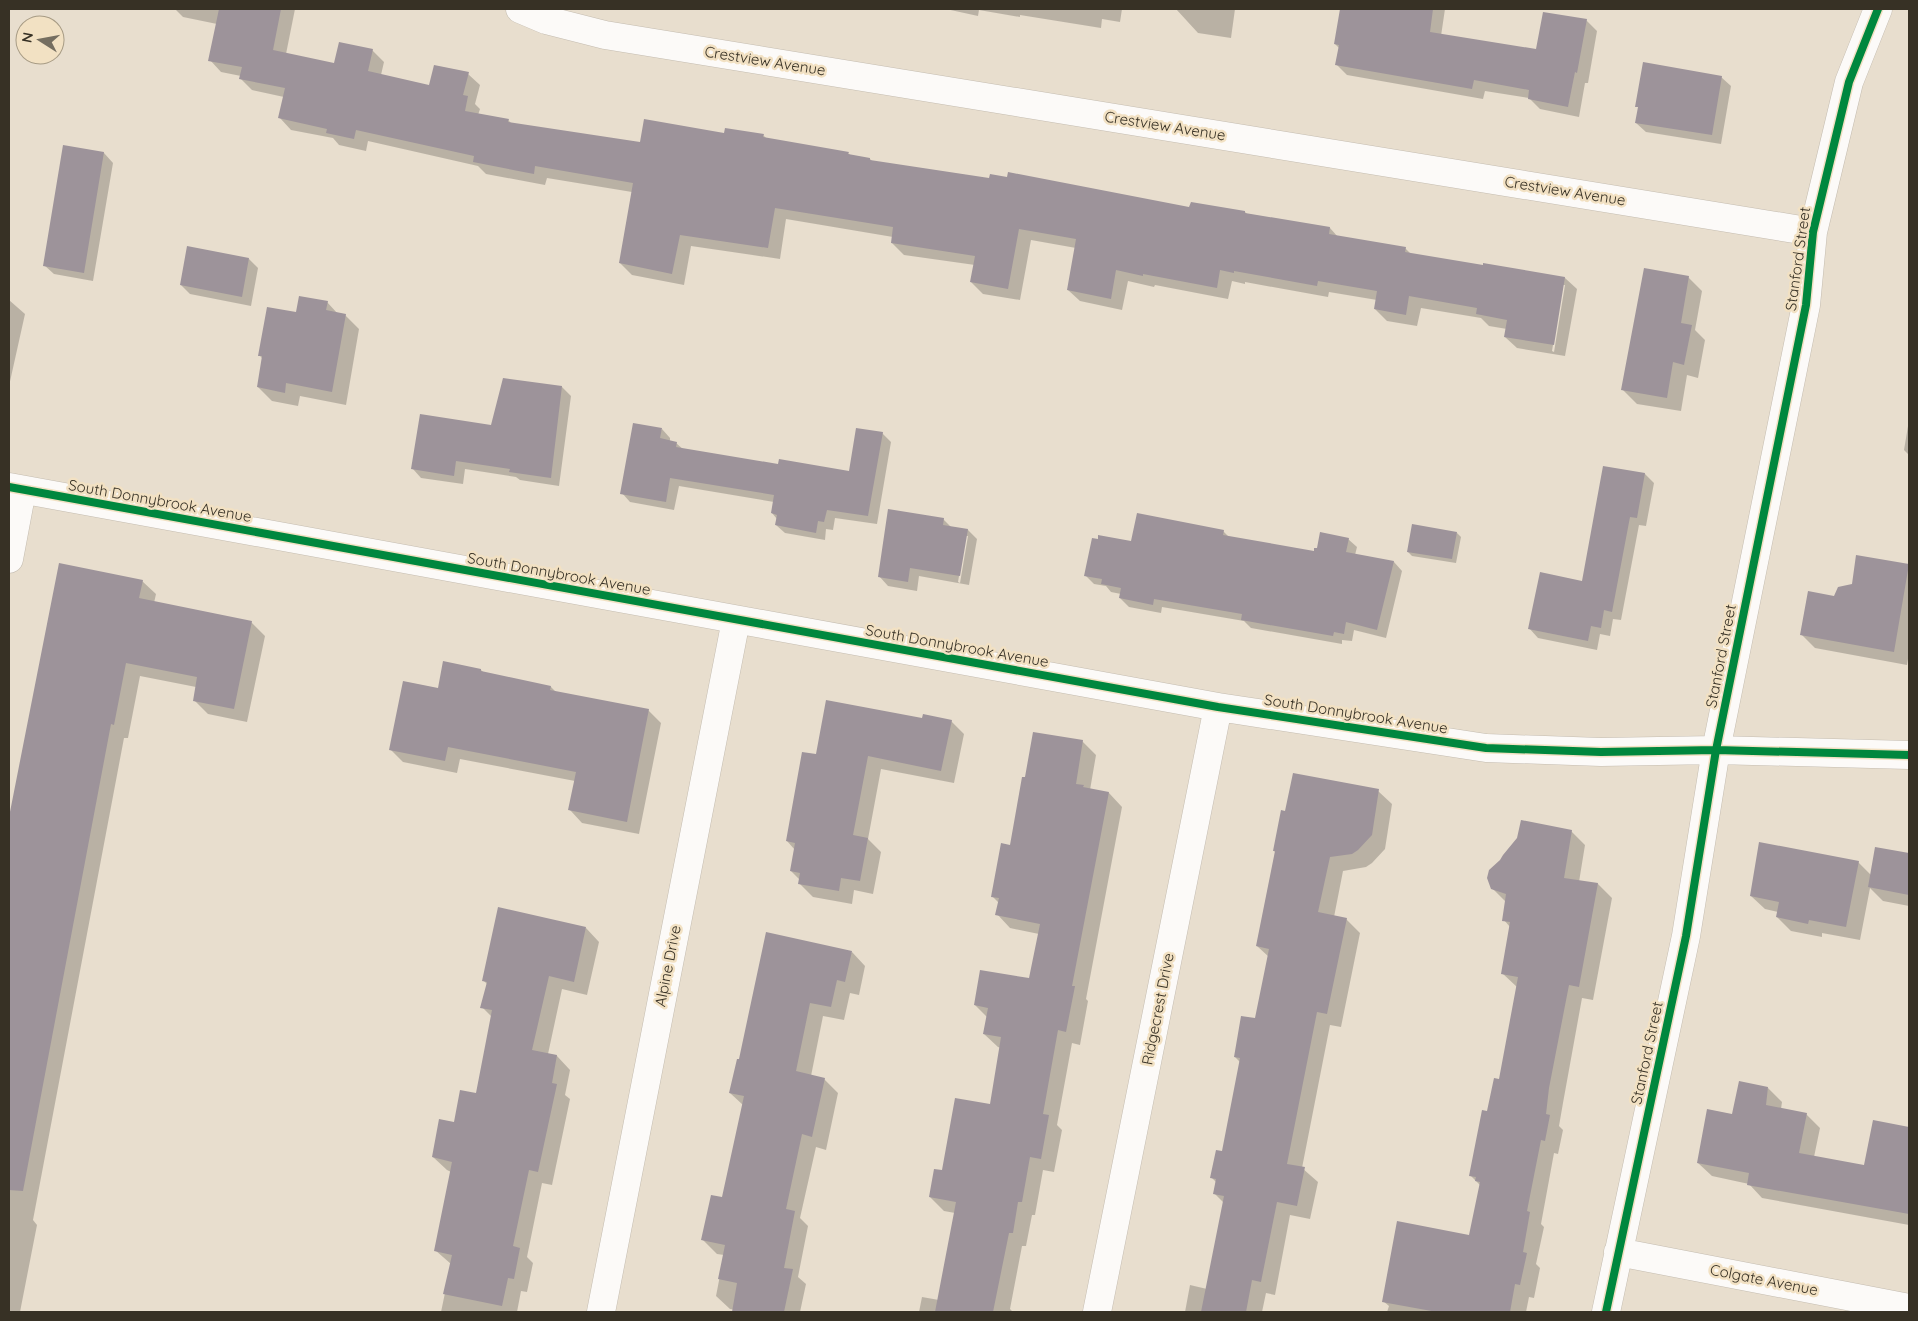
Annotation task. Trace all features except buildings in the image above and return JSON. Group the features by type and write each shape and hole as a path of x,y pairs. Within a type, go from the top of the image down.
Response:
{"street":[{"name":"Crestview Avenue","path":"520,9 546,20 605,35 1813,232"},
{"name":"Stanford Street","path":"1606,1312 1686,936 1716,750 1806,304 1813,232 1849,82 1878,9"},
{"name":"South Donnybrook Avenue","path":"15,489 1218,706 1486,748 1601,752 1716,750 1909,755"},
{"path":"9,559 15,489"},
{"name":"Alpine Drive","path":"601,1312 736,620"},
{"name":"Ridgecrest Drive","path":"1097,1312 1218,706"},
{"name":"Colgate Avenue","path":"1618,1252 1909,1308"}],"cycle path":[{"path":"1606,1312 1686,936 1716,750 1806,305 1813,232 1849,82 1878,9"},
{"path":"9,487 1218,707 1486,748 1601,752 1716,750 1909,755"}]}
